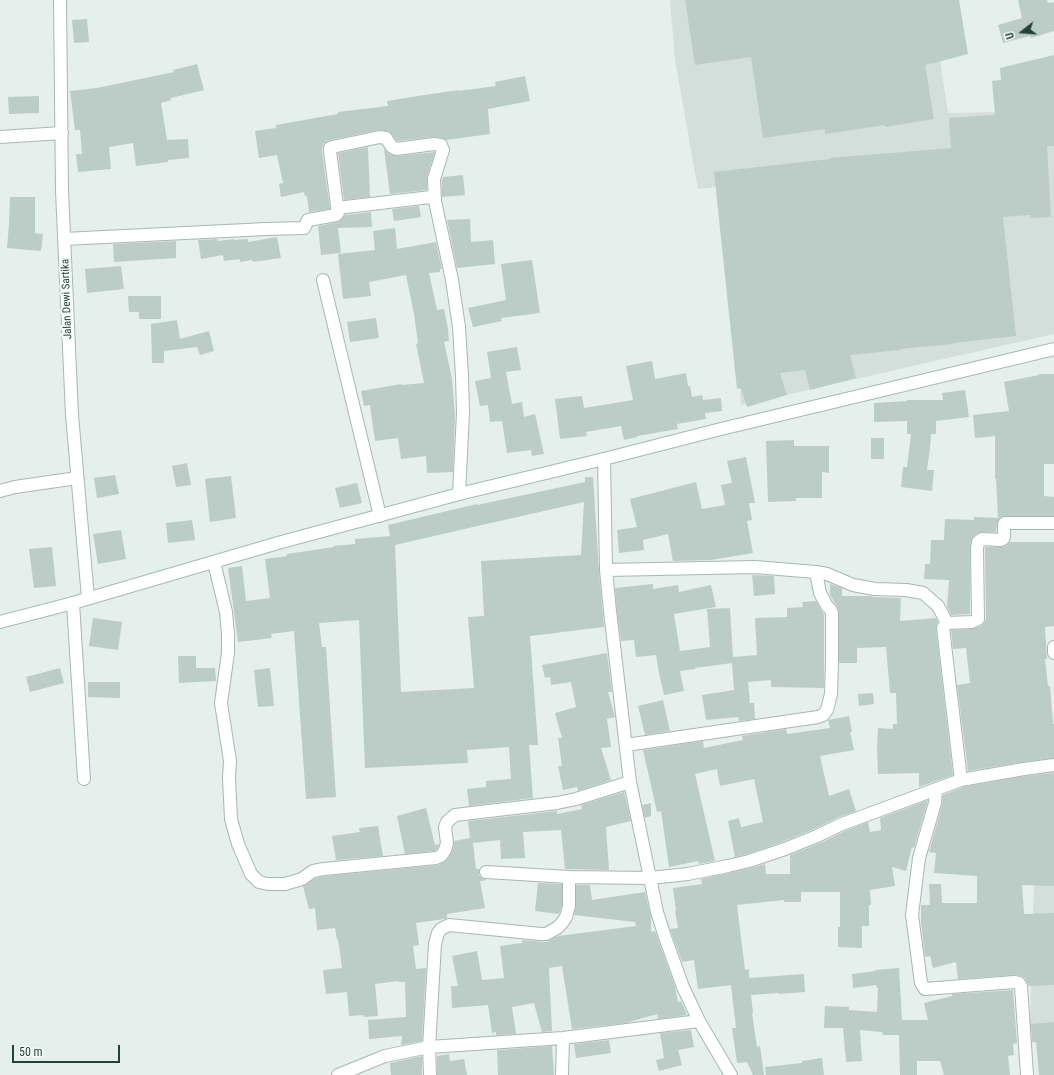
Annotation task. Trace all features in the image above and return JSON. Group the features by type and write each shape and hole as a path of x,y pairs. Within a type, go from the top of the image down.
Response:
{"street":[{"name":"Jalan Dewi Sartika","path":"60,0 62,191 72,415 88,598"},
{"path":"0,137 62,133"},
{"path":"64,239 266,228 304,228 308,220 336,215 338,213 330,148 380,137 386,138 392,147 396,149 434,144 441,145 443,150 434,179 435,201 452,280 459,327 462,376 463,413 459,494"},
{"path":"337,208 431,197 435,201"},
{"path":"323,280 380,516"},
{"path":"0,622 74,603 278,543 459,494 720,429 1054,349"},
{"path":"604,459 606,570 630,782 650,878 665,937 683,987 699,1021 731,1075"},
{"path":"0,491 15,486 77,478"},
{"path":"961,780 943,628 947,623 972,622 978,619 978,542 982,540 1003,539 1005,523 1054,523"},
{"path":"214,562 226,612 228,634 228,653 221,703 230,761 229,778 231,819 238,844 251,874 259,882 268,884 285,884 302,879 313,872 324,869 436,858 441,856 445,850 447,843 445,827 447,822 454,815 557,803 576,799 630,782"},
{"path":"606,570 755,567 816,572 828,574 853,585 874,589 906,590 923,593 938,606 947,623"},
{"path":"626,744 805,719 823,715 827,710 831,694 832,613 824,603 820,593 816,572"},
{"path":"74,603 84,779"},
{"path":"1054,647 1054,653"},
{"path":"486,872 569,877 650,878 711,870 748,861 785,849 842,824 961,780 1054,765"},
{"path":"936,789 935,804 918,858 912,915 921,983 925,989 1014,982 1019,983 1021,986 1026,1075"},
{"path":"430,1075 429,1047 435,944 438,933 441,929 449,925 540,934 550,932 557,928 566,917 569,906 569,877"},
{"path":"338,1075 385,1056 429,1047 563,1038 699,1021"},
{"path":"562,1075 563,1038"}],"shaded area":[{"path":"670,0 931,0 948,113 1054,111 1054,334 741,405 725,186 698,189 675,60"},
{"path":"1054,768 1054,1028 1030,1029 1034,824 1037,769"}],"building":[{"path":"685,0 959,0 968,54 925,65 934,119 885,127 885,125 825,134 825,129 763,138 751,57 695,65"},
{"path":"1018,0 1047,0 1048,3 1054,2 1054,31 1031,38 1030,36 1003,43 998,25 1022,18"},
{"path":"87,19 89,42 74,43 72,20"},
{"path":"1054,55 1054,146 1047,146 1051,217 1031,218 1030,215 1003,217 1016,336 850,355 856,378 810,390 805,370 780,373 787,395 747,407 741,388 737,389 714,172 830,158 951,148 949,118 995,115 992,81 1001,80 1000,68"},
{"path":"197,64 204,90 171,98 171,100 161,103 167,140 188,139 189,158 136,166 133,143 109,147 111,169 78,172 76,154 82,154 80,130 75,130 70,91 97,88 174,72 173,70"},
{"path":"525,76 530,101 488,109 490,134 446,140 433,137 397,141 390,132 379,130 327,141 323,144 322,151 330,209 309,212 307,196 305,196 304,192 281,197 279,184 283,183 277,155 259,158 255,131 276,128 276,125 338,114 338,112 388,106 387,101 496,86 495,82"},
{"path":"39,96 39,113 9,114 8,97"},
{"path":"368,147 370,197 344,200 338,153"},
{"path":"384,149 389,154 397,156 435,152 427,177 427,190 390,194"},
{"path":"463,175 465,195 442,197 443,177"},
{"path":"10,197 35,197 35,233 43,234 41,251 7,248"},
{"path":"419,206 421,217 394,221 392,209"},
{"path":"371,212 372,227 338,228 341,253 321,255 318,226 338,222 345,215"},
{"path":"470,219 471,242 493,240 495,264 457,268 447,220"},
{"path":"395,228 397,249 436,242 442,269 440,269 440,272 429,273 437,310 444,309 448,329 449,341 444,342 452,378 455,415 453,472 427,473 426,456 401,459 398,438 375,441 370,405 364,406 361,391 401,384 424,383 416,344 418,343 414,314 406,275 369,282 371,296 343,299 338,254 375,250 373,231"},
{"path":"277,237 281,258 253,262 252,260 240,262 240,259 224,261 223,255 201,259 198,240 217,239 218,241 248,239 248,242"},
{"path":"176,241 176,258 114,262 113,244"},
{"path":"532,260 540,313 501,318 502,321 473,327 468,308 506,300 501,264"},
{"path":"121,266 124,289 87,293 85,269"},
{"path":"128,296 161,296 161,319 139,319 139,312 129,312"},
{"path":"376,318 379,338 350,342 347,322"},
{"path":"177,320 180,339 209,331 214,351 200,355 197,347 164,351 164,363 152,363 151,324"},
{"path":"517,347 521,370 506,372 512,404 522,402 524,417 535,414 544,454 532,456 531,450 507,453 502,421 490,422 488,405 480,406 475,381 491,378 487,352"},
{"path":"652,361 655,379 686,373 688,386 690,386 692,397 702,395 703,400 721,398 722,411 705,413 706,419 677,424 678,429 637,436 624,440 621,426 586,432 587,436 560,439 555,399 582,396 584,408 633,400 626,366"},
{"path":"1039,374 1054,374 1054,464 1044,464 1044,496 1054,497 1054,516 1005,516 998,518 995,479 995,436 975,438 973,415 1009,411 1004,382"},
{"path":"965,390 969,417 936,421 936,434 931,434 927,470 934,470 932,491 901,487 903,467 907,467 911,434 907,434 907,421 874,422 874,403 907,400 943,400 942,393"},
{"path":"871,438 884,438 884,459 871,459"},
{"path":"794,440 794,446 829,446 829,473 822,472 822,498 796,498 796,501 768,502 766,441"},
{"path":"746,457 755,503 749,503 752,520 747,521 753,553 711,560 673,561 668,534 643,540 644,550 619,553 617,530 637,527 630,499 696,482 702,509 725,505 721,485 732,483 727,461"},
{"path":"187,463 191,485 176,487 172,466"},
{"path":"115,475 119,494 97,498 94,478"},
{"path":"231,476 236,518 210,522 205,479"},
{"path":"585,477 593,477 604,627 530,636 538,745 529,745 533,798 469,806 467,789 486,787 486,781 511,779 509,747 467,750 468,763 365,768 359,620 319,623 322,647 326,647 336,797 306,799 294,631 271,634 272,638 238,642 228,568 242,566 246,601 270,598 265,559 334,547 333,546 355,544 355,539 390,536 388,525 477,504 585,482","holes":["584,502 581,555 481,561 484,616 468,617 474,688 401,692 395,545"]},
{"path":"357,483 362,503 340,508 335,488"},
{"path":"974,517 999,518 996,532 978,533 971,540 970,614 951,615 947,606 949,580 924,579 925,564 930,564 931,540 944,540 945,519 974,520"},
{"path":"192,520 195,540 168,543 166,523"},
{"path":"121,530 126,559 98,564 93,534"},
{"path":"1010,542 1054,542 1054,626 1045,627 1047,659 1045,659 1048,686 1050,686 1054,724 1054,758 968,771 957,685 970,683 966,648 953,649 951,630 973,629 984,623 986,619 985,547 1006,546"},
{"path":"52,547 56,586 34,588 29,549"},
{"path":"752,575 774,576 775,594 754,596"},
{"path":"653,584 653,589 678,585 679,592 711,585 716,607 674,614 680,651 710,647 707,609 730,608 733,657 757,655 755,618 787,617 787,608 803,607 802,602 816,601 824,615 824,688 771,687 771,680 748,682 750,703 754,703 755,719 739,721 738,717 706,720 702,695 734,690 732,663 680,671 684,691 664,695 656,655 636,657 634,640 621,641 617,610 615,588"},
{"path":"830,584 842,588 842,596 901,598 900,621 936,618 938,622 936,629 953,775 919,787 919,773 878,774 878,728 893,729 893,724 897,724 896,693 890,693 886,647 857,648 857,663 839,663 839,613 837,606 830,595"},
{"path":"93,618 122,622 118,650 89,646"},
{"path":"607,653 612,692 608,692 615,717 607,719 611,747 601,748 611,780 578,791 577,787 563,790 558,766 562,766 558,738 562,738 555,713 576,707 571,682 551,685 550,677 545,678 542,665"},
{"path":"178,656 196,656 196,668 215,668 216,681 179,683"},
{"path":"60,668 64,683 30,692 26,677"},
{"path":"270,668 274,706 258,707 254,670"},
{"path":"88,682 120,682 120,698 88,697"},
{"path":"873,693 874,704 859,706 858,694"},
{"path":"663,700 670,731 645,735 638,706"},
{"path":"849,716 852,732 850,732 854,750 820,756 829,796 849,789 856,811 782,842 735,857 728,821 739,818 741,827 763,822 754,779 720,786 717,769 695,774 715,861 699,864 698,861 669,867 661,811 657,812 643,750 703,741 704,748 743,740 742,736 786,729 787,734 830,728 828,720"},
{"path":"1054,773 1054,886 1022,885 1024,914 1054,913 1054,985 1029,986 1025,978 1015,975 958,979 956,962 933,968 930,956 925,957 921,922 921,905 930,905 929,884 941,884 942,903 977,903 977,876 934,873 936,853 929,852 942,805 943,795 963,787 1025,776"},
{"path":"624,792 631,821 606,827 609,870 565,869 561,830 523,832 525,858 501,859 500,840 473,843 476,869 479,869 479,875 482,878 487,880 480,881 485,908 447,914 447,918 444,919 416,923 419,945 413,946 416,969 426,968 422,1041 401,1045 402,1036 369,1039 368,1020 406,1017 405,982 398,981 375,984 378,1016 349,1016 347,992 326,994 323,970 342,968 338,939 337,940 335,928 317,930 315,908 309,909 303,886 316,878 325,876 439,865 447,860 451,854 454,841 470,838 468,821 557,811 557,814 582,809 581,805"},
{"path":"928,800 914,848 912,847 906,871 892,867 895,886 870,890 871,905 869,905 869,926 862,926 862,948 838,947 838,927 840,927 840,892 801,892 801,902 784,902 784,900 737,905 745,970 749,969 749,978 804,974 805,992 751,995 757,1047 760,1046 764,1075 753,1075 747,1062 737,1063 732,1028 736,1028 731,985 698,989 694,960 682,962 670,929 678,928 673,888 702,884 701,879 765,864 766,874 790,874 790,855 868,822 870,832 881,830 880,818"},
{"path":"651,803 651,816 645,818 642,805"},
{"path":"426,808 435,845 439,844 438,847 434,851 405,854 397,816"},
{"path":"378,826 383,856 336,860 332,836 360,832 359,828"},
{"path":"538,883 562,884 562,905 559,914 535,911"},
{"path":"576,885 590,885 592,900 645,892 651,917 651,932 655,931 675,986 678,1002 681,1001 687,1015 658,1019 657,1014 626,1023 572,1029 562,966 549,968 552,1031 542,1032 534,1003 512,1007 516,1034 496,1035 496,1032 492,1033 488,1005 452,1008 451,986 458,986 452,956 477,951 482,980 504,978 500,946 522,943 522,940 546,942 558,936 636,926 635,922 574,915 576,906"},
{"path":"899,968 902,1020 928,1020 924,1003 952,996 952,994 1013,990 1017,1043 1013,1044 1014,1055 1008,1056 1010,1075 944,1075 940,1061 917,1061 917,1075 900,1075 899,1035 883,1035 882,1032 860,1030 862,1061 846,1062 843,1028 824,1028 825,1006 849,1007 849,1010 877,1012 878,988 876,985 853,988 852,974"},
{"path":"1054,1022 1054,1075 1039,1075 1036,1042 1032,1042 1031,1024"},
{"path":"691,1030 694,1047 678,1050 682,1065 659,1071 656,1060 664,1058 660,1033"},
{"path":"609,1040 611,1053 576,1058 574,1044"},
{"path":"552,1046 554,1075 498,1075 497,1050"},
{"path":"449,1054 450,1061 464,1059 467,1075 437,1075 437,1056"},
{"path":"422,1056 422,1075 391,1075 390,1063"},
{"path":"822,1058 824,1075 766,1075 765,1067 802,1063 802,1061"}]}
